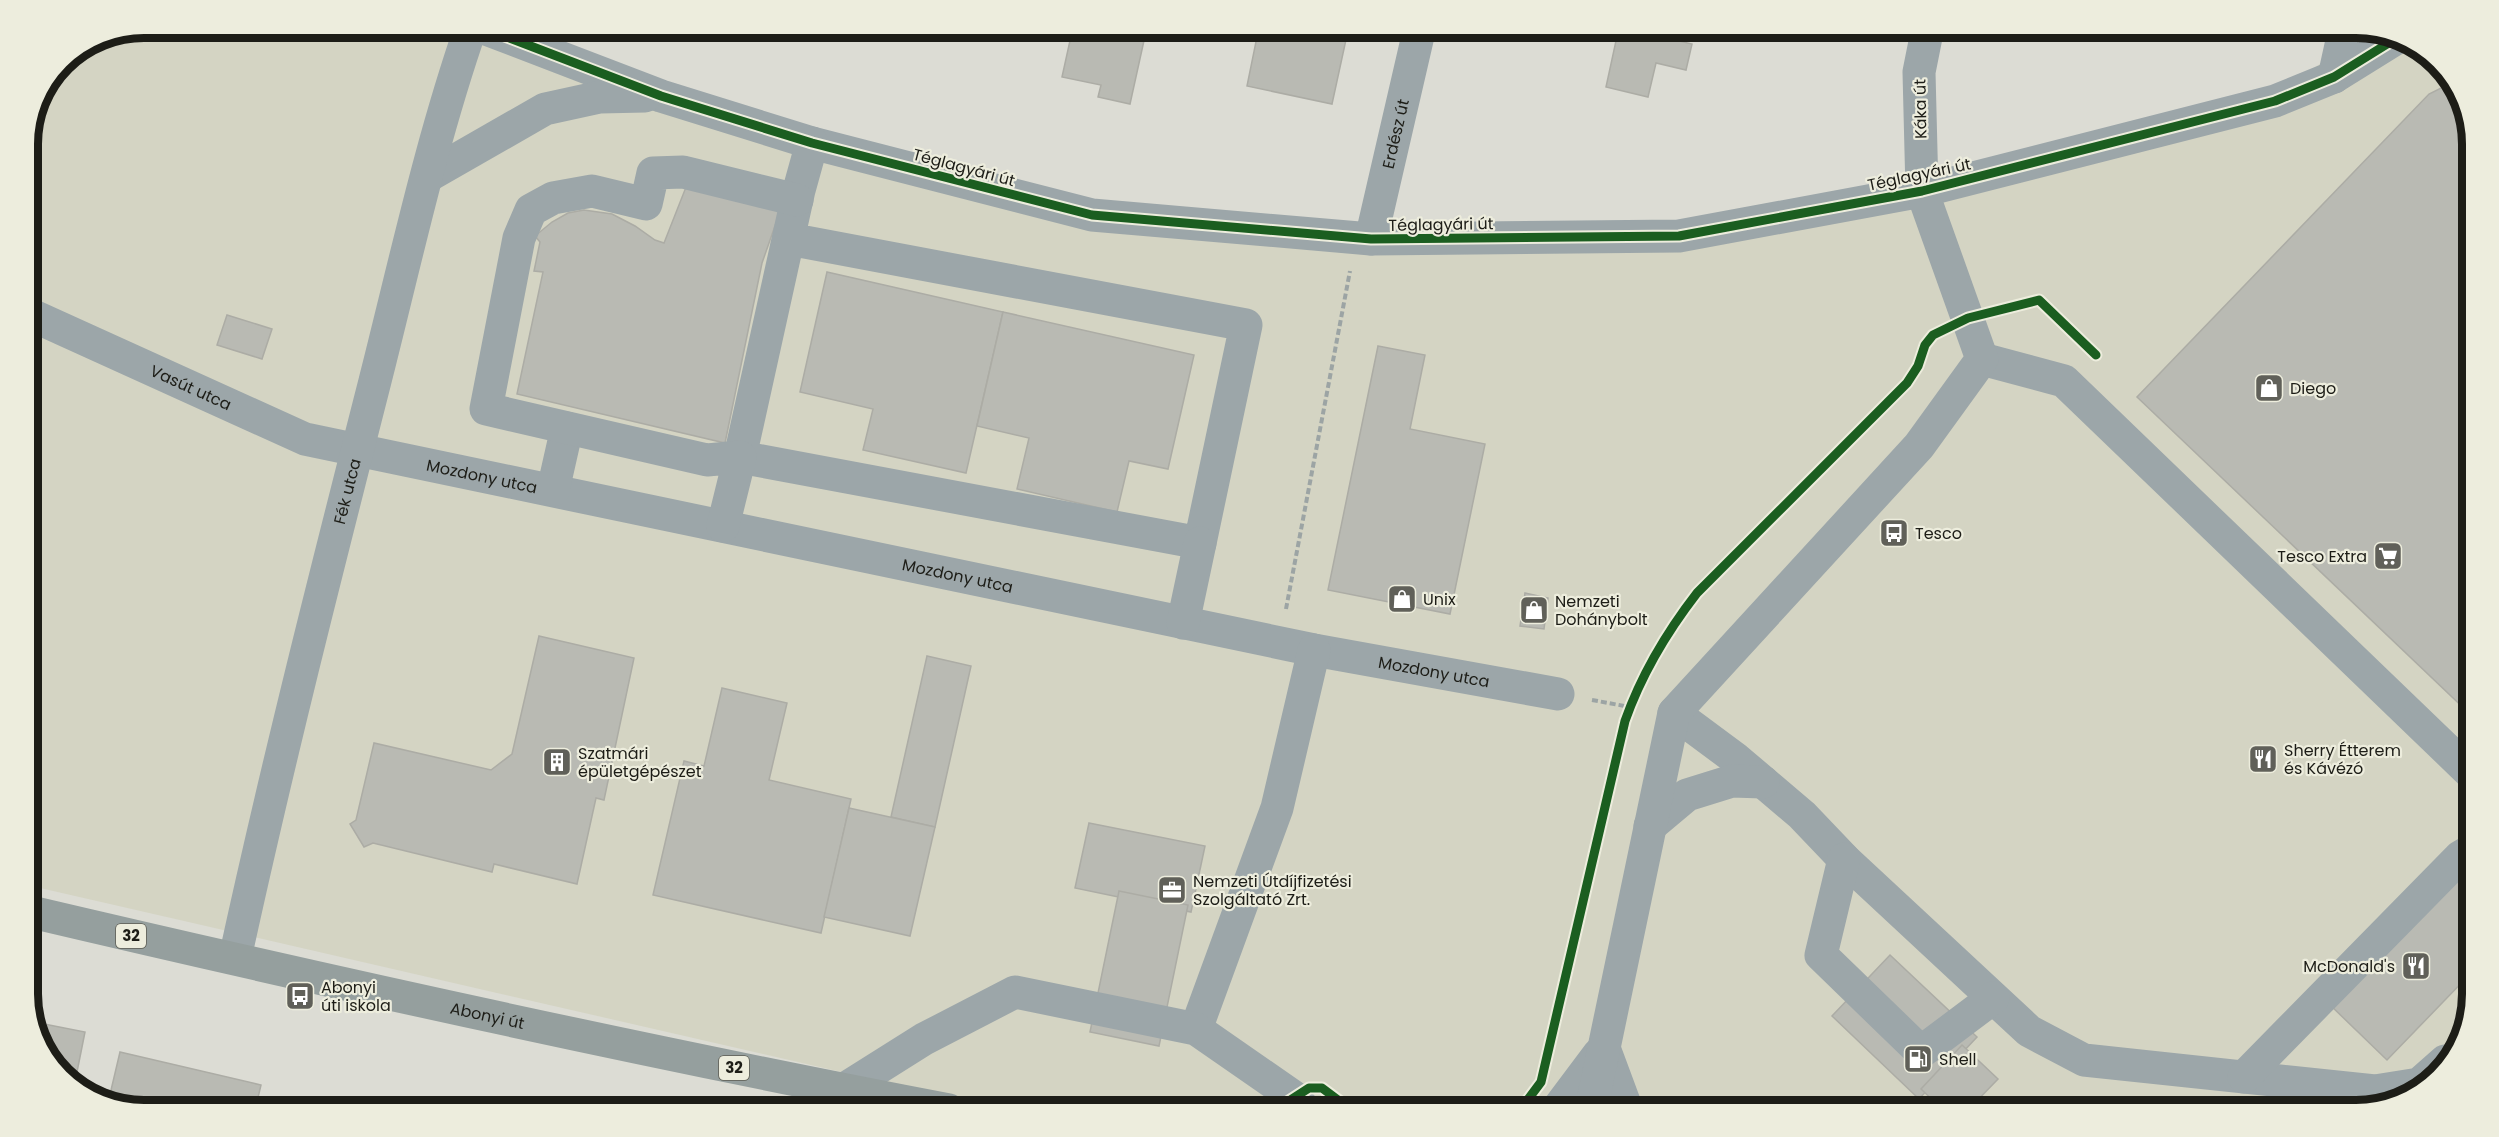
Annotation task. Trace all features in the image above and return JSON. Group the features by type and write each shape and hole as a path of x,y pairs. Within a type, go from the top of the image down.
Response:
{"main road":[{"name":"Abonyi út","path":"38,913 550,1029 892,1100"}],"street":[{"name":"Fék utca","path":"235,958 357,451 457,65 467,38"},
{"name":"Téglagyári út","path":"510,38 661,96 812,143 1092,215 1364,239 1679,236 1922,191 2276,101 2334,77 2389,43"},
{"name":"Erdész út","path":"1364,239 1417,38"},
{"name":"Káka út","path":"1926,38 1918,72 1922,191 1982,359"},
{"path":"2334,77 2343,38"},
{"path":"428,176 544,109 600,97 661,96"},
{"path":"723,526 812,143"},
{"path":"797,200 683,172 652,173 646,204 592,191 553,198 531,210 519,238 486,409 706,460 740,457 1200,543"},
{"path":"789,239 1246,326 1183,623"},
{"name":"Vasút utca","path":"38,318 305,440 357,451"},
{"path":"1593,1100 1674,712 1919,446 1982,359 2064,381 2462,764"},
{"path":"553,490 567,428"},
{"name":"Mozdony utca","path":"357,451 1314,650 1558,694"},
{"path":"1196,1029 1277,808 1314,650"},
{"path":"1674,712 1802,815 1844,859 2029,1031 2084,1060 2375,1091 2407,1086"},
{"path":"1650,826 1688,795 1732,781 1763,782"},
{"path":"2244,1077 2462,856"},
{"path":"1844,859 1821,955 1921,1052 1993,998"},
{"path":"843,1090 924,1039 1015,992 1196,1029 1297,1100"},
{"path":"1565,1100 1604,1048"},
{"path":"1604,1048 1623,1100"}],"path":[{"path":"1279,642 1364,239"},
{"path":"1627,714 1633,699"}],"shaded area":[{"path":"130,38 515,38 1078,211 1666,240 2246,109 2362,38 2389,43 2414,55 2444,85 2456,110 2461,137 2462,993 2456,1027 2444,1052 2414,1082 2383,1096 2355,1100 963,1100 38,888 38,346 41,335 38,328 38,130 41,116 55,85 74,64 97,48"}],"building":[{"path":"1071,38 1145,38 1130,104 1098,97 1101,85 1062,77"},
{"path":"1257,38 1346,38 1332,104 1247,86"},
{"path":"1617,38 1666,38 1692,44 1686,70 1656,63 1648,97 1606,87"},
{"name":"Tesco Extra","path":"2445,86 2456,110 2461,137 2462,706 2137,397 2429,94"},
{"path":"688,182 783,203 762,263 725,443 517,394 543,272 534,271 540,242 535,236 568,213 584,210 612,214 664,243"},
{"path":"827,272 1003,312 966,473 863,450 873,409 800,392"},
{"path":"1003,312 1194,355 1168,469 1129,461 1117,512 1017,489 1029,438 977,426"},
{"path":"227,315 272,329 262,359 217,345"},
{"path":"1378,346 1425,355 1410,429 1485,444 1450,614 1328,590"},
{"path":"1525,593 1548,598 1544,629 1520,626"},
{"name":"Szatmári épületgépészet","path":"539,636 634,658 604,800 596,798 577,884 494,864 492,872 373,843 364,847 350,824 356,820 374,743 491,770 512,754"},
{"path":"927,656 971,666 935,827 891,817"},
{"path":"722,688 787,703 769,780 851,799 821,933 653,895 684,761 704,766"},
{"path":"849,808 935,827 910,936 824,917"},
{"path":"1089,823 1205,846 1191,912 1075,888"},
{"path":"2459,866 2462,869 2462,982 2387,1060 2327,1002"},
{"path":"1119,891 1188,905 1159,1046 1090,1032"},
{"path":"1890,955 1977,1037 1919,1099 1832,1016"},
{"path":"42,1024 85,1032 76,1075 55,1052"},
{"path":"1962,1045 1998,1079 1978,1100 1933,1100 1921,1089"},
{"path":"120,1052 261,1085 257,1100 144,1100 110,1094"}],"cycle path":[{"path":"510,38 661,96 812,143 1092,215 1371,239 1679,236 1922,191 2275,101 2334,77 2389,43"},
{"path":"1528,1100 1541,1082 1625,721 1639,686 1656,654 1697,593 1907,383 1918,366 1925,345 1933,335 1968,318 2039,300 2096,355"},
{"path":"1290,1100 1309,1088 1322,1088 1338,1100"}],"place":[{"name":"Diego","path":"2269,388"},
{"name":"Tesco","path":"1894,533"},
{"name":"Tesco Extra","path":"2388,556"},
{"name":"Unix","path":"1402,599"},
{"name":"Nemzeti Dohánybolt","path":"1534,610"},
{"name":"Sherry Étterem és Kávézó","path":"2263,759"},
{"name":"Szatmári épületgépészet","path":"557,762"},
{"name":"Nemzeti Útdíjfizetési Szolgáltató Zrt.","path":"1172,890"},
{"name":"McDonald's","path":"2416,966"},
{"name":"Abonyi úti iskola","path":"300,996"},
{"name":"Shell","path":"1918,1059"}]}
